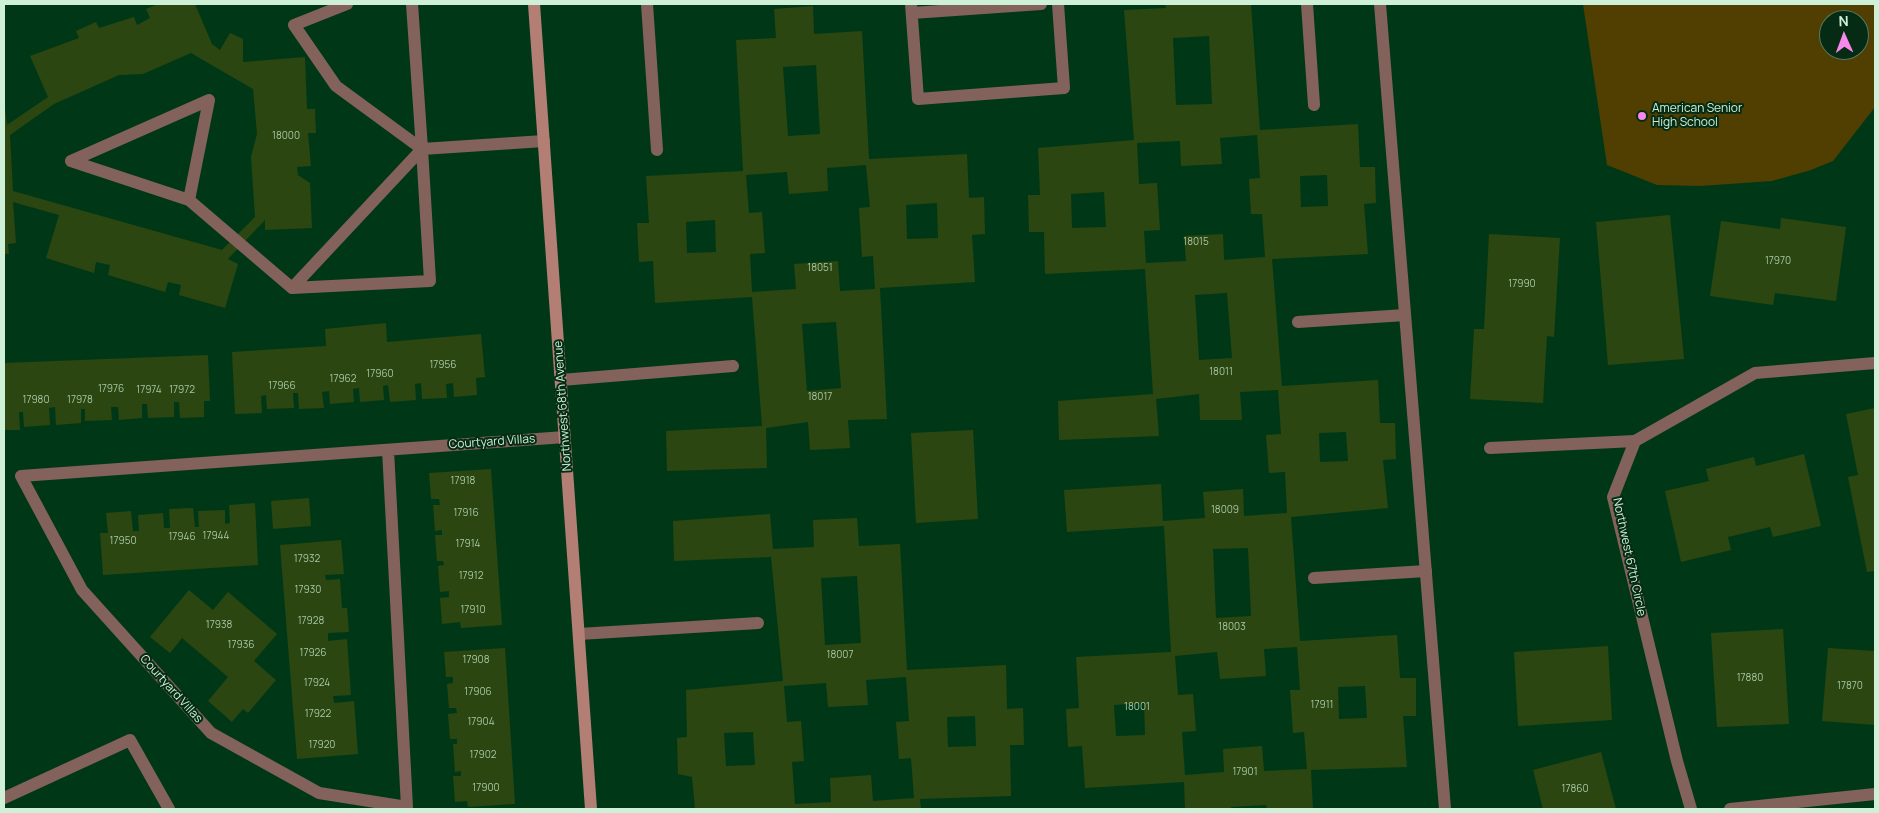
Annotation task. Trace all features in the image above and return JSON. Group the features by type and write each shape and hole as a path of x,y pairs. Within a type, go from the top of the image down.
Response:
{"street":[{"path":"347,4 294,26 336,86 422,149 544,141"},
{"path":"189,200 209,100 71,161 189,200 292,288 430,281 412,4"},
{"name":"Northwest 68th Avenue","path":"534,4 591,809"},
{"path":"647,4 657,150"},
{"path":"1041,4 911,8 918,99 1064,88 1058,4"},
{"path":"1307,4 1314,105"},
{"path":"1380,4 1445,809"},
{"path":"292,288 422,149"},
{"path":"1298,322 1405,314"},
{"path":"1490,448 1635,441 1755,373 1875,363"},
{"path":"561,380 733,366"},
{"name":"Courtyard Villas","path":"388,450 407,807 319,793 211,733 82,590 22,476 565,437"},
{"name":"Northwest 67th Circle","path":"1635,441 1613,497 1676,761 1691,809"},
{"path":"1314,578 1426,571"},
{"path":"578,634 758,623"},
{"path":"4,798 130,740 169,809"},
{"path":"1730,809 1875,794"}],"shaded area":[{"path":"1583,4 1875,4 1875,107 1833,161 1811,170 1772,181 1700,186 1657,185 1607,165"}],"building":[{"path":"158,4 195,4 212,44 220,50 230,33 243,39 243,62 305,57 307,109 315,109 316,133 308,133 311,166 297,167 298,175 310,183 312,228 265,230 265,220 228,259 238,264 225,308 179,295 181,285 168,282 165,292 108,275 110,265 96,262 94,273 46,258 59,215 13,202 16,243 8,244 9,254 4,254 4,100 7,125 48,97 30,56 79,38 76,31 96,22 99,28 134,17 137,25 150,18 146,9","holes":["191,53 253,89 257,134 251,157 255,217 222,250 13,191 10,135 54,104 119,75 143,74"]},
{"path":"1165,4 1251,4 1260,130 1358,124 1360,167 1375,167 1376,203 1364,204 1368,254 1272,259 1282,386 1378,380 1380,423 1395,423 1396,459 1383,460 1388,508 1291,517 1300,641 1397,635 1400,678 1416,678 1416,716 1403,716 1407,767 1311,770 1313,809 1267,809 1266,805 1231,807 1232,809 1185,809 1184,782 1085,788 1082,746 1068,747 1066,709 1079,708 1076,657 1171,652 1164,526 1067,532 1064,490 1161,484 1163,521 1205,518 1203,492 1243,489 1244,516 1287,513 1285,472 1269,473 1266,435 1281,434 1278,390 1240,392 1242,420 1200,420 1199,394 1156,399 1159,436 1059,440 1058,401 1153,394 1145,269 1045,274 1044,232 1029,232 1028,195 1040,195 1038,148 1134,140 1124,10 1166,8","holes":["1209,36 1212,104 1176,105 1173,38","1257,135 1260,178 1249,179 1251,214 1262,214 1265,257 1224,260 1223,234 1184,236 1186,261 1146,263 1144,231 1160,230 1157,183 1139,184 1137,143 1180,141 1181,166 1222,164 1220,138","1327,175 1328,206 1301,207 1300,176","1104,192 1106,227 1072,228 1071,194","1227,293 1232,358 1199,360 1195,295","1346,432 1348,461 1320,462 1319,433","1248,548 1251,616 1216,618 1213,549","1297,647 1300,690 1290,690 1293,733 1304,732 1307,769 1264,771 1262,746 1223,749 1224,772 1185,775 1182,732 1196,731 1193,694 1178,695 1175,656 1217,652 1220,679 1266,676 1264,649","1365,686 1367,718 1339,719 1338,687","1144,703 1145,735 1116,736 1114,705"]},
{"path":"813,6 814,34 862,31 869,159 967,154 969,198 984,197 985,234 972,235 975,282 880,288 887,419 848,420 850,448 810,450 808,422 766,428 767,468 667,471 666,431 762,426 752,297 655,303 653,261 639,262 637,223 649,223 646,176 743,171 736,40 776,38 774,9","holes":["816,65 820,134 788,136 783,67","866,165 870,207 859,208 862,257 873,256 875,289 840,291 838,261 794,264 796,289 752,292 750,254 765,253 762,212 749,213 746,175 787,172 789,194 828,191 827,168","937,203 938,238 907,239 906,205","715,220 716,252 687,253 686,222","836,322 841,388 807,391 802,324"]},
{"path":"1670,215 1684,359 1608,365 1596,222"},
{"path":"1781,218 1846,227 1836,301 1775,293 1773,305 1710,296 1721,221 1780,229"},
{"path":"1489,234 1560,238 1554,337 1547,336 1543,403 1470,399 1474,329 1484,329"},
{"path":"386,323 387,342 481,334 485,377 476,378 477,395 454,397 453,383 446,384 447,398 422,399 421,383 415,384 416,400 390,402 388,385 383,386 384,400 360,402 359,388 353,389 354,402 330,404 329,391 322,392 324,408 299,409 298,393 293,393 294,408 267,409 266,395 261,396 262,413 235,414 232,352 326,346 325,329"},
{"path":"208,355 210,401 204,401 204,417 180,418 179,402 174,402 174,417 148,418 147,404 142,404 142,418 119,420 118,407 111,407 112,420 85,421 85,409 81,409 81,423 56,425 55,407 49,408 50,425 24,427 23,412 19,412 20,430 4,430 4,363"},
{"path":"1875,408 1875,571 1867,572 1848,477 1858,475 1846,414"},
{"path":"973,430 978,519 916,523 911,433"},
{"path":"1804,454 1821,526 1773,537 1770,527 1728,537 1731,550 1681,562 1665,491 1709,481 1706,469 1754,457 1756,466"},
{"path":"491,469 502,625 461,628 460,622 442,624 440,598 449,597 449,591 440,592 438,566 444,565 443,561 437,561 435,535 442,535 442,530 435,531 433,505 440,505 439,499 431,499 429,473"},
{"path":"309,498 311,526 273,529 271,501"},
{"path":"255,503 258,565 103,575 100,533 108,533 106,513 131,511 133,531 139,531 138,515 163,513 164,528 170,528 169,509 193,508 195,527 199,527 198,511 225,510 225,524 230,523 229,505"},
{"path":"770,514 773,549 814,547 813,520 857,518 859,546 900,544 907,670 1006,665 1007,709 1023,708 1024,745 1010,745 1011,796 920,799 921,809 695,809 692,777 678,774 677,738 687,737 686,690 783,681 771,557 674,561 673,521","holes":["857,576 861,643 825,645 821,578","906,677 909,721 896,722 899,759 911,758 914,798 873,801 871,775 830,778 831,802 795,804 792,762 804,761 801,721 787,722 784,686 826,683 828,707 868,705 866,680","975,716 976,746 948,747 947,717","753,732 755,765 726,766 724,733"]},
{"path":"341,540 344,574 325,575 326,580 340,579 342,608 347,608 349,632 328,633 328,641 347,639 351,695 333,696 334,703 354,701 358,754 297,759 280,545"},
{"path":"189,590 213,610 228,592 277,634 254,661 276,680 248,713 243,709 232,722 208,701 228,677 182,638 170,653 150,637"},
{"path":"1783,629 1789,724 1717,727 1711,633"},
{"path":"1608,646 1612,720 1518,726 1514,652"},
{"path":"505,648 515,804 468,807 467,801 455,802 453,776 461,776 461,771 455,772 453,744 457,744 457,739 450,739 448,714 457,713 456,708 449,708 447,684 453,683 453,677 446,677 444,652"},
{"path":"1828,648 1875,651 1875,725 1822,721"},
{"path":"1601,752 1616,809 1543,809 1533,770"}],"place":[{"name":"American Senior High School","path":"1642,116"}]}
